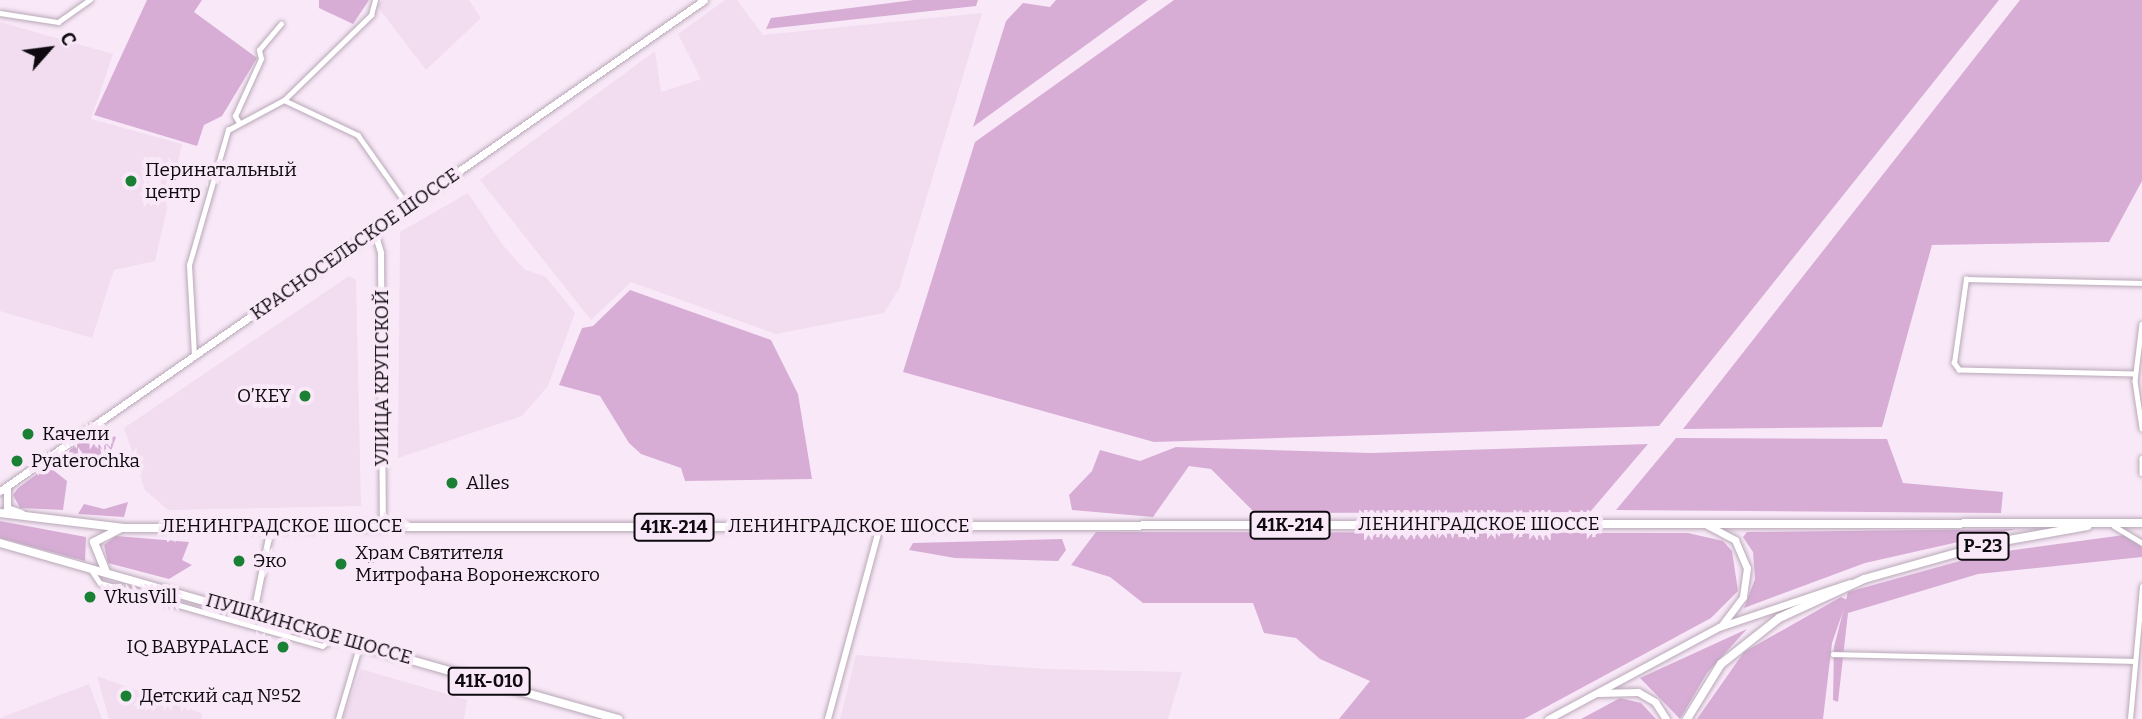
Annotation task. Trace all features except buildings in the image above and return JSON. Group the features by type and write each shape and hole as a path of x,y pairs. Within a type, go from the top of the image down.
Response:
{"main road":[{"name":"КРАСНОСЕЛЬСКОЕ ШОССЕ","path":"66,524 6,508 3,489 374,233 704,0"},
{"name":"ЛЕНИНГРАДСКОЕ ШОССЕ","path":"0,513 66,524 124,528 1700,523"},
{"name":"41К-214","path":"1700,523 2103,523"},
{"name":"41К-214","path":"1700,523 1735,540 1747,568 1743,597 1719,628"},
{"name":"Р-23","path":"1548,719 1584,697 1719,628 1864,579 1992,543 2103,523 2142,523"},
{"path":"106,572 94,542 124,528"},
{"name":"ПУШКИНСКОЕ ШОССЕ","path":"0,543 337,636 618,719"},
{"path":"1687,719 1738,646 1779,618 1864,579"},
{"path":"1584,697 1637,692 1655,702 1666,719"}],"street":[{"path":"0,13 58,22 90,0"},
{"path":"195,356 189,342 189,265 223,138 239,123 285,100 371,15 375,0"},
{"path":"239,123 235,116 261,60 259,50 281,24"},
{"path":"285,100 358,135 409,206"},
{"name":"УЛИЦА КРУПСКОЙ","path":"374,233 381,253 383,526"},
{"path":"2135,374 1959,370 1954,363 1966,279 2142,283"},
{"path":"2142,324 2135,374 2142,428"},
{"path":"2142,458 2142,473"},
{"path":"2103,523 2142,543"},
{"path":"828,719 880,526"},
{"path":"254,614 271,527"},
{"path":"89,567 100,583 322,646 337,636"},
{"path":"2130,719 2142,587"},
{"path":"338,719 360,643"},
{"path":"1833,654 2135,661"}],"shaded area":[{"path":"147,0 202,0 194,12 257,58 222,116 204,125 197,146 94,115"},
{"path":"319,0 369,0 353,24 319,8"},
{"path":"383,0 469,0 481,18 426,70 377,6"},
{"path":"725,0 737,0 763,35 982,13 899,289 884,313 776,334 631,282 591,320 480,180 655,51 661,92 701,79 678,34"},
{"path":"914,0 978,0 976,6 766,29 771,18"},
{"path":"1056,0 1148,0 973,127 1006,21 1023,3 1050,7"},
{"path":"1174,0 1999,0 1659,426 1154,442 903,372 975,142"},
{"path":"2020,0 2142,0 2142,181 2109,242 1932,245 1882,427 1683,429"},
{"path":"0,22 113,54 91,119 182,144 155,261 114,270 92,338 0,311"},
{"path":"468,193 502,244 525,270 545,276 575,313 548,386 522,416 398,458 400,232"},
{"path":"349,276 356,280 361,506 168,510 145,490 124,428"},
{"path":"630,290 771,340 798,394 812,479 685,481 681,468 641,454 629,443 600,396 559,385 582,328 593,326"},
{"path":"104,426 116,437 111,451 71,467 66,453"},
{"path":"1676,438 1887,439 1903,483 2003,492 2001,513 1616,510"},
{"path":"1648,444 1590,512 1255,513 1211,469 1189,466 1153,517 1072,510 1069,495 1092,471 1100,450 1140,461 1176,447 1371,453"},
{"path":"48,466 67,481 63,510 20,508 13,495 18,488"},
{"path":"128,502 124,517 78,514 84,504 104,509"},
{"path":"0,521 86,537 85,561 0,538"},
{"path":"2016,529 1865,563 1744,608 1755,579 1753,552 1743,537 1747,532"},
{"path":"1096,532 1688,533 1723,541 1732,551 1738,591 1711,618 1524,719 1339,719 1370,681 1320,659 1296,638 1264,633 1253,603 1143,603 1110,577 1071,565"},
{"path":"2124,535 2142,547 2142,557 1978,574 1848,613 1838,702 1833,700 1834,647 1848,592 1985,554"},
{"path":"116,536 189,542 182,560 192,565 169,579 108,563 104,545"},
{"path":"1062,539 1066,550 1058,561 955,558 909,550 913,543"},
{"path":"1841,597 1847,600 1832,643 1823,719 1697,719 1744,652"},
{"path":"1747,629 1707,673 1680,719 1640,678"},
{"path":"856,655 1046,669 1182,672 1168,719 840,719"},
{"path":"361,669 467,700 464,719 343,719"},
{"name":"Детский сад №52","path":"97,676 201,713 202,719 109,719"},
{"path":"89,684 102,719 0,719 0,718"},
{"path":"1620,698 1641,703 1656,719 1581,719"}],"place":[{"name":"Перинатальный центр","path":"131,181"},
{"name":"O’KEY","path":"305,396"},
{"name":"Качели","path":"28,434"},
{"name":"Pyaterochka","path":"17,461"},
{"name":"Alles","path":"452,483"},
{"name":"Эко","path":"239,561"},
{"name":"Храм Святителя Митрофана Воронежского","path":"341,564"},
{"name":"VkusVill","path":"90,597"},
{"name":"IQ BABYPALACE","path":"283,647"},
{"name":"Детский сад №52","path":"126,696"}]}
